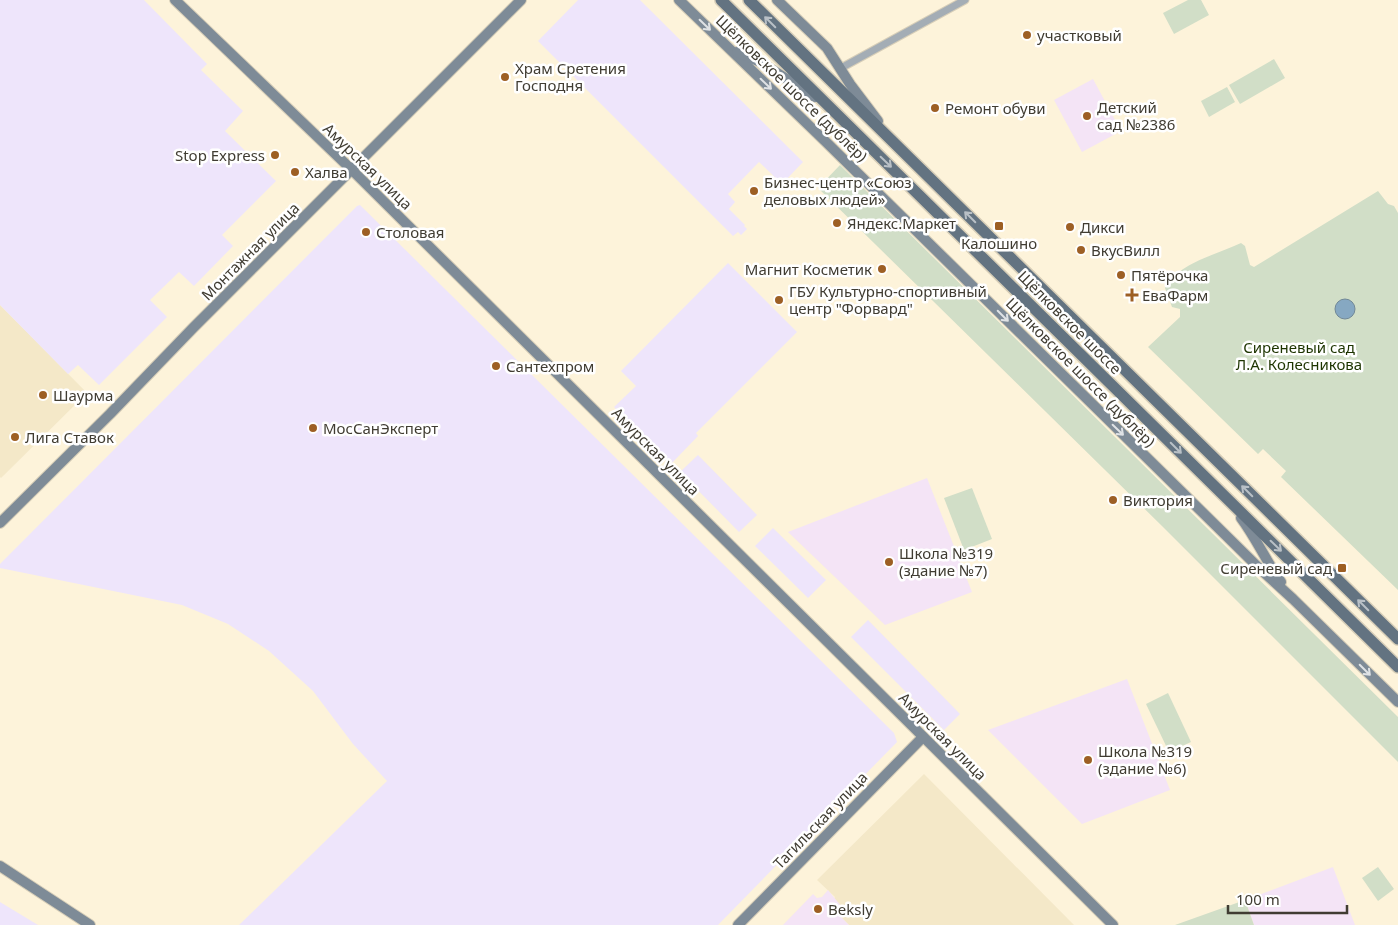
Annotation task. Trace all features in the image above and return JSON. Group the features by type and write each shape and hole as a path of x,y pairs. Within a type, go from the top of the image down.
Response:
{"main road":[{"name":"Щёлковское шоссе","path":"721,0 1398,666"},
{"name":"Щёлковское шоссе","path":"749,0 1398,639"}],"street":[{"name":"Амурская улица","path":"175,0 352,170 1113,925"},
{"name":"Монтажная улица","path":"0,523 521,0"},
{"name":"Щёлковское шоссе (дублёр)","path":"679,0 1398,702"},
{"path":"777,0 827,48 850,84 894,143"},
{"path":"841,68 965,0"},
{"path":"731,50 760,62 826,104"},
{"path":"1228,500 1251,531 1269,565 1293,599"},
{"name":"Тагильская улица","path":"738,925 923,737"},
{"path":"0,866 90,925"}],"shaded area":[{"path":"0,0 144,0 207,64 201,70 243,111 225,131 276,181 222,235 233,246 194,286 179,272 150,300 167,317 99,385 78,365 68,374 0,305"},
{"path":"578,0 640,0 803,162 782,184 759,162 728,194 735,202 729,209 747,229 741,235 738,232 733,236 538,41"},
{"name":"Детский сад №2386","path":"1093,79 1121,131 1082,152 1054,100"},
{"path":"360,205 894,733 897,742 718,925 239,925 387,781 353,744 313,691 269,651 228,624 182,605 0,568 0,564"},
{"path":"728,263 797,332 696,433 698,436 671,464 614,407 636,386 621,371"},
{"path":"0,305 87,393 1,478 0,477"},
{"path":"698,455 757,515 739,532 680,472"},
{"name":"Школа №319 (здание №7)","path":"927,478 972,592 885,625 788,532"},
{"path":"773,528 826,580 808,598 755,546"},
{"path":"868,620 960,714 944,730 851,637"},
{"name":"Школа №319 (здание №6)","path":"1127,679 1170,790 1082,824 988,730"},
{"path":"924,774 1074,925 849,925 836,912 835,897 817,880"},
{"path":"1333,867 1355,925 1254,925 1245,900"},
{"name":"Beksly","path":"828,890 841,906 836,912 849,925 783,925 813,894 817,898 822,897"},
{"path":"0,902 38,925 0,925"}],"green space":[{"path":"1188,0 1201,0 1209,15 1174,34 1163,13"},
{"path":"1274,59 1285,78 1240,104 1229,85"},
{"path":"1227,87 1235,102 1209,117 1201,101"},
{"path":"840,165 1398,717 1398,762 1162,526 818,188"},
{"name":"Сиреневый сад Л.А. Колесникова","path":"1378,191 1388,204 1394,206 1398,213 1398,590 1281,477 1286,471 1263,449 1258,454 1148,347 1180,317 1180,309 1172,307 1165,288 1180,272 1199,260 1241,243 1245,246 1250,265 1254,267"},
{"path":"972,488 992,539 964,550 944,498"},
{"path":"1168,693 1191,742 1169,752 1146,704"},
{"path":"1378,867 1394,889 1378,901 1362,878"},
{"path":"1245,900 1254,925 1175,925"}],"water":[{"path":"1345,299 1352,302 1355,309 1352,316 1345,319 1338,316 1335,309 1338,302"}],"place":[{"name":"участковый","path":"1027,35"},
{"name":"Храм Сретения Господня","path":"505,77"},
{"name":"Ремонт обуви","path":"935,108"},
{"name":"Детский сад №2386","path":"1087,116"},
{"name":"Stop Express","path":"275,155"},
{"name":"Халва","path":"295,172"},
{"name":"Бизнес-центр «Союз деловых людей»","path":"754,191"},
{"name":"Яндекс.Маркет","path":"837,223"},
{"name":"Калошино","path":"999,226"},
{"name":"Дикси","path":"1070,227"},
{"name":"Столовая","path":"366,232"},
{"name":"ВкусВилл","path":"1081,250"},
{"name":"Магнит Косметик","path":"882,269"},
{"name":"Пятёрочка","path":"1121,275"},
{"name":"ЕваФарм","path":"1132,295"},
{"name":"ГБУ Культурно-спортивный центр \"Форвард\"","path":"779,300"},
{"name":"Сантехпром","path":"496,366"},
{"name":"Шаурма","path":"43,395"},
{"name":"МосСанЭксперт","path":"313,428"},
{"name":"Лига Ставок","path":"15,437"},
{"name":"Виктория","path":"1113,500"},
{"name":"Школа №319 (здание №7)","path":"889,562"},
{"name":"Сиреневый сад","path":"1342,568"},
{"name":"Школа №319 (здание №6)","path":"1088,760"},
{"name":"Beksly","path":"818,909"}]}
